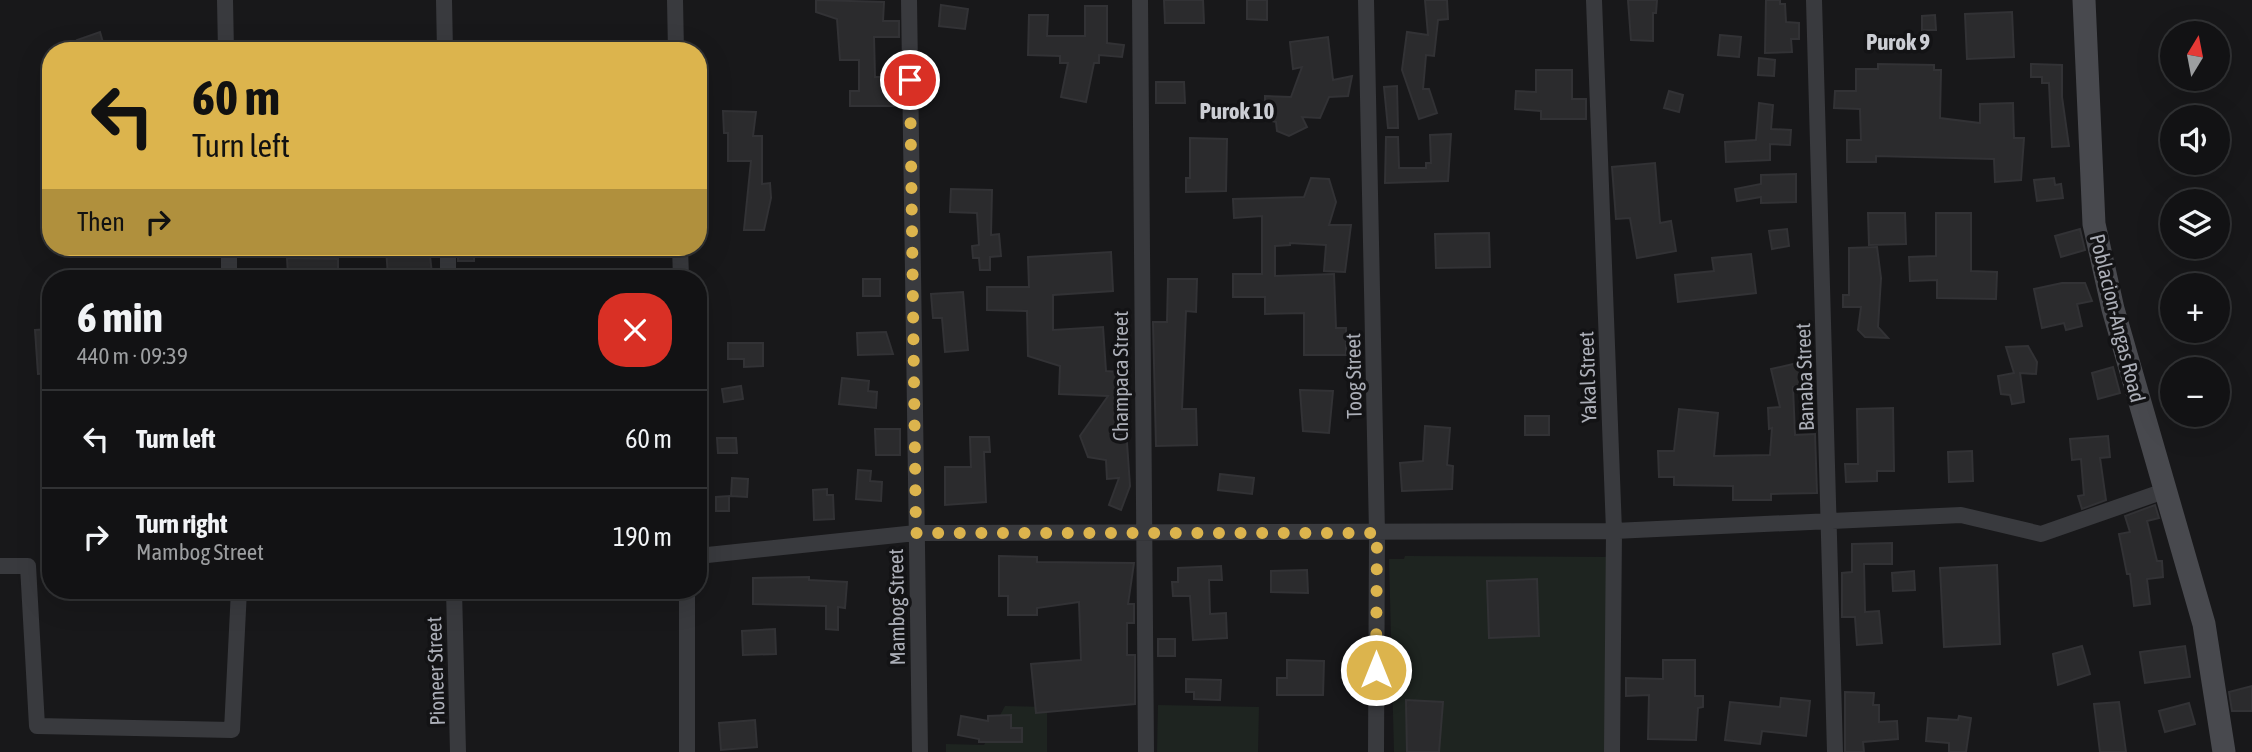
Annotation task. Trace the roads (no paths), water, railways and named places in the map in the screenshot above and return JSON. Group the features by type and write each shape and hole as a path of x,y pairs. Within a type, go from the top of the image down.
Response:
{"street":[{"path":"225,0 226,42"},
{"path":"444,0 445,42"},
{"path":"675,0 676,42"},
{"name":"Mambog Street","path":"909,0 920,752"},
{"name":"Champaca Street","path":"1140,0 1142,532 1146,752"},
{"name":"Toog Street","path":"1366,0 1377,533 1376,752"},
{"name":"Yakal Street","path":"1594,0 1614,531 1612,752"},
{"name":"Banaba Street","path":"1814,0 1835,752"},
{"name":"Poblacion-Angas Road","path":"2084,0 2094,224 2126,357 2204,624 2224,752"},
{"path":"707,555 916,533 1614,531 1961,515 2041,534 2167,490"},
{"path":"0,566 28,566 37,726 232,730 239,599"},
{"name":"Pioneer Street","path":"454,599 458,752"},
{"path":"687,599 687,752"}],"district":[{"name":"Purok 9","path":"1898,42"},
{"name":"Purok 10","path":"1237,111"}]}
